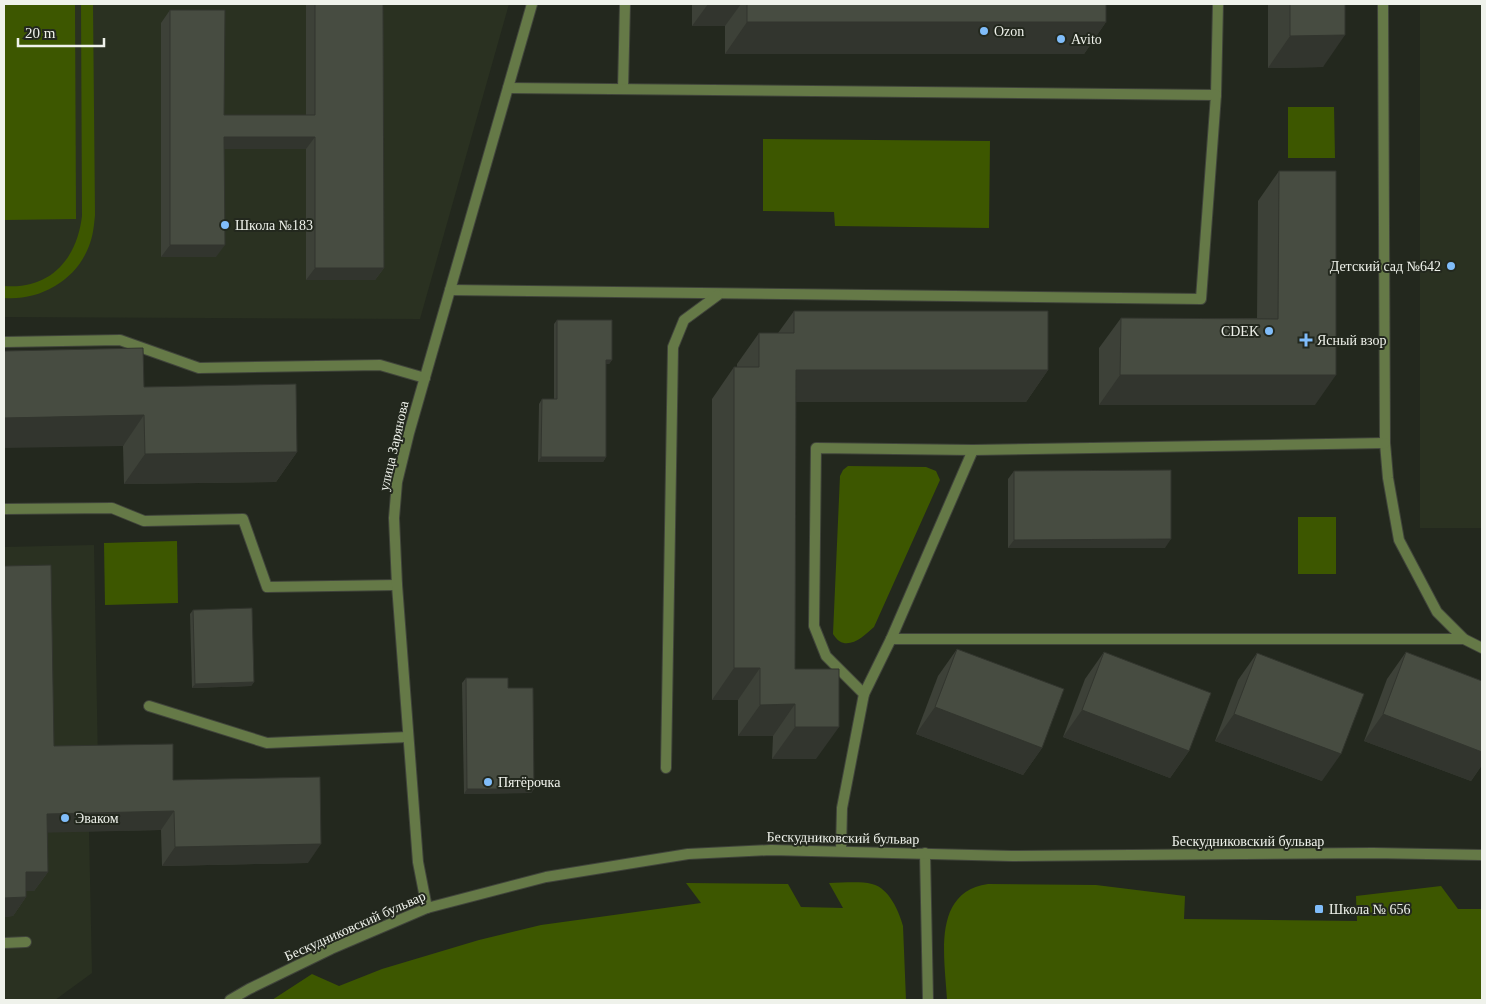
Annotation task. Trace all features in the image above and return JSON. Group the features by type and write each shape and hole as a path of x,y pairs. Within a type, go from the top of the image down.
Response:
{"street":[{"name":"улица Зарянова","path":"426,908 418,862 397,585 394,518 396,482 532,4"},
{"path":"623,90 625,4"},
{"path":"450,290 1201,299 1216,95 1218,4"},
{"path":"1383,4 1385,443 1388,478 1399,540 1437,612 1464,639 1482,648"},
{"path":"508,88 1216,95"},
{"path":"666,768 674,347 684,320 718,294"},
{"path":"4,342 120,340 199,368 380,365 425,378"},
{"path":"864,694 826,656 814,626 816,448 973,450 1385,443"},
{"path":"842,851 842,808 864,694 891,639 973,450"},
{"path":"4,509 112,508 144,521 243,519 266,587 397,585"},
{"path":"891,639 1464,639"},
{"path":"149,706 267,743 408,737"},
{"name":"Бескудниковский бульвар","path":"230,1000 331,949 426,908 546,877 688,854 771,850 1012,856 1482,855"},
{"path":"924,853 928,1000"},
{"path":"4,943 26,942"}],"shaded area":[{"name":"Школа №183","path":"4,4 509,4 420,319 4,317"},
{"name":"Детский сад №642","path":"1420,4 1482,4 1482,528 1420,528"},
{"path":"94,545 98,764 89,831 92,973 55,1000 4,1000 4,547"}],"green space":[{"path":"4,4 75,4 76,219 4,220"},
{"path":"81,4 93,4 94,227 89,246 83,258 66,279 43,292 30,296 4,298 4,286 20,286 35,283 48,277 58,269 74,246 79,232 82,216"},
{"path":"1288,107 1334,107 1335,158 1288,158"},
{"path":"763,139 990,141 989,228 835,226 834,212 763,211"},
{"path":"848,466 926,467 936,471 940,480 874,627 854,642 843,643 833,634 840,476"},
{"path":"1298,517 1336,517 1336,574 1298,574"},
{"path":"177,541 178,603 105,605 104,543"},
{"path":"686,883 788,884 801,907 843,908 829,883 862,883 878,886 892,901 903,926 906,1000 272,1000 312,974 339,986 382,969 479,940 541,925 701,903"},
{"path":"988,884 1096,885 1185,896 1184,919 1357,921 1356,896 1441,886 1458,909 1482,909 1482,1000 947,1000 944,947 949,913 957,900 970,890"}],"building":[{"path":"315,4 383,4 384,268 315,268 315,137 224,137 225,245 170,245 170,10 225,10 224,115 315,115"},
{"path":"747,4 1106,4 1106,22 747,22"},
{"path":"1290,4 1345,4 1345,35 1290,36"},
{"path":"1279,171 1336,171 1336,375 1120,375 1121,318 1278,319"},
{"path":"794,311 1048,311 1048,370 796,370 795,669 839,669 839,727 795,727 795,704 760,705 760,668 734,668 734,367 759,367 759,333 794,333"},
{"path":"557,320 612,320 612,360 606,360 606,457 541,457 542,399 557,399"},
{"path":"143,348 144,387 296,384 297,452 145,454 144,415 4,418 4,351"},
{"path":"1171,470 1171,539 1014,540 1014,471"},
{"path":"51,565 54,746 173,744 173,780 320,777 321,844 175,847 174,811 47,814 48,872 26,872 26,897 4,898 4,566"},
{"path":"252,608 254,682 195,684 193,610"},
{"path":"957,649 1064,689 1042,748 935,707"},
{"path":"1104,652 1211,693 1189,751 1082,710"},
{"path":"1406,652 1482,681 1482,752 1383,714"},
{"path":"1257,653 1364,694 1341,754 1234,714"},
{"path":"466,678 508,678 508,688 533,688 534,789 467,789"}],"place":[{"name":"Ozon","path":"984,31"},
{"name":"Avito","path":"1061,39"},
{"name":"Школа №183","path":"225,225"},
{"name":"Детский сад №642","path":"1451,266"},
{"name":"CDEK","path":"1269,331"},
{"name":"Ясный взор","path":"1306,340"},
{"name":"Пятёрочка","path":"488,782"},
{"name":"Эваком","path":"65,818"},
{"name":"Школа № 656","path":"1319,909"}]}
